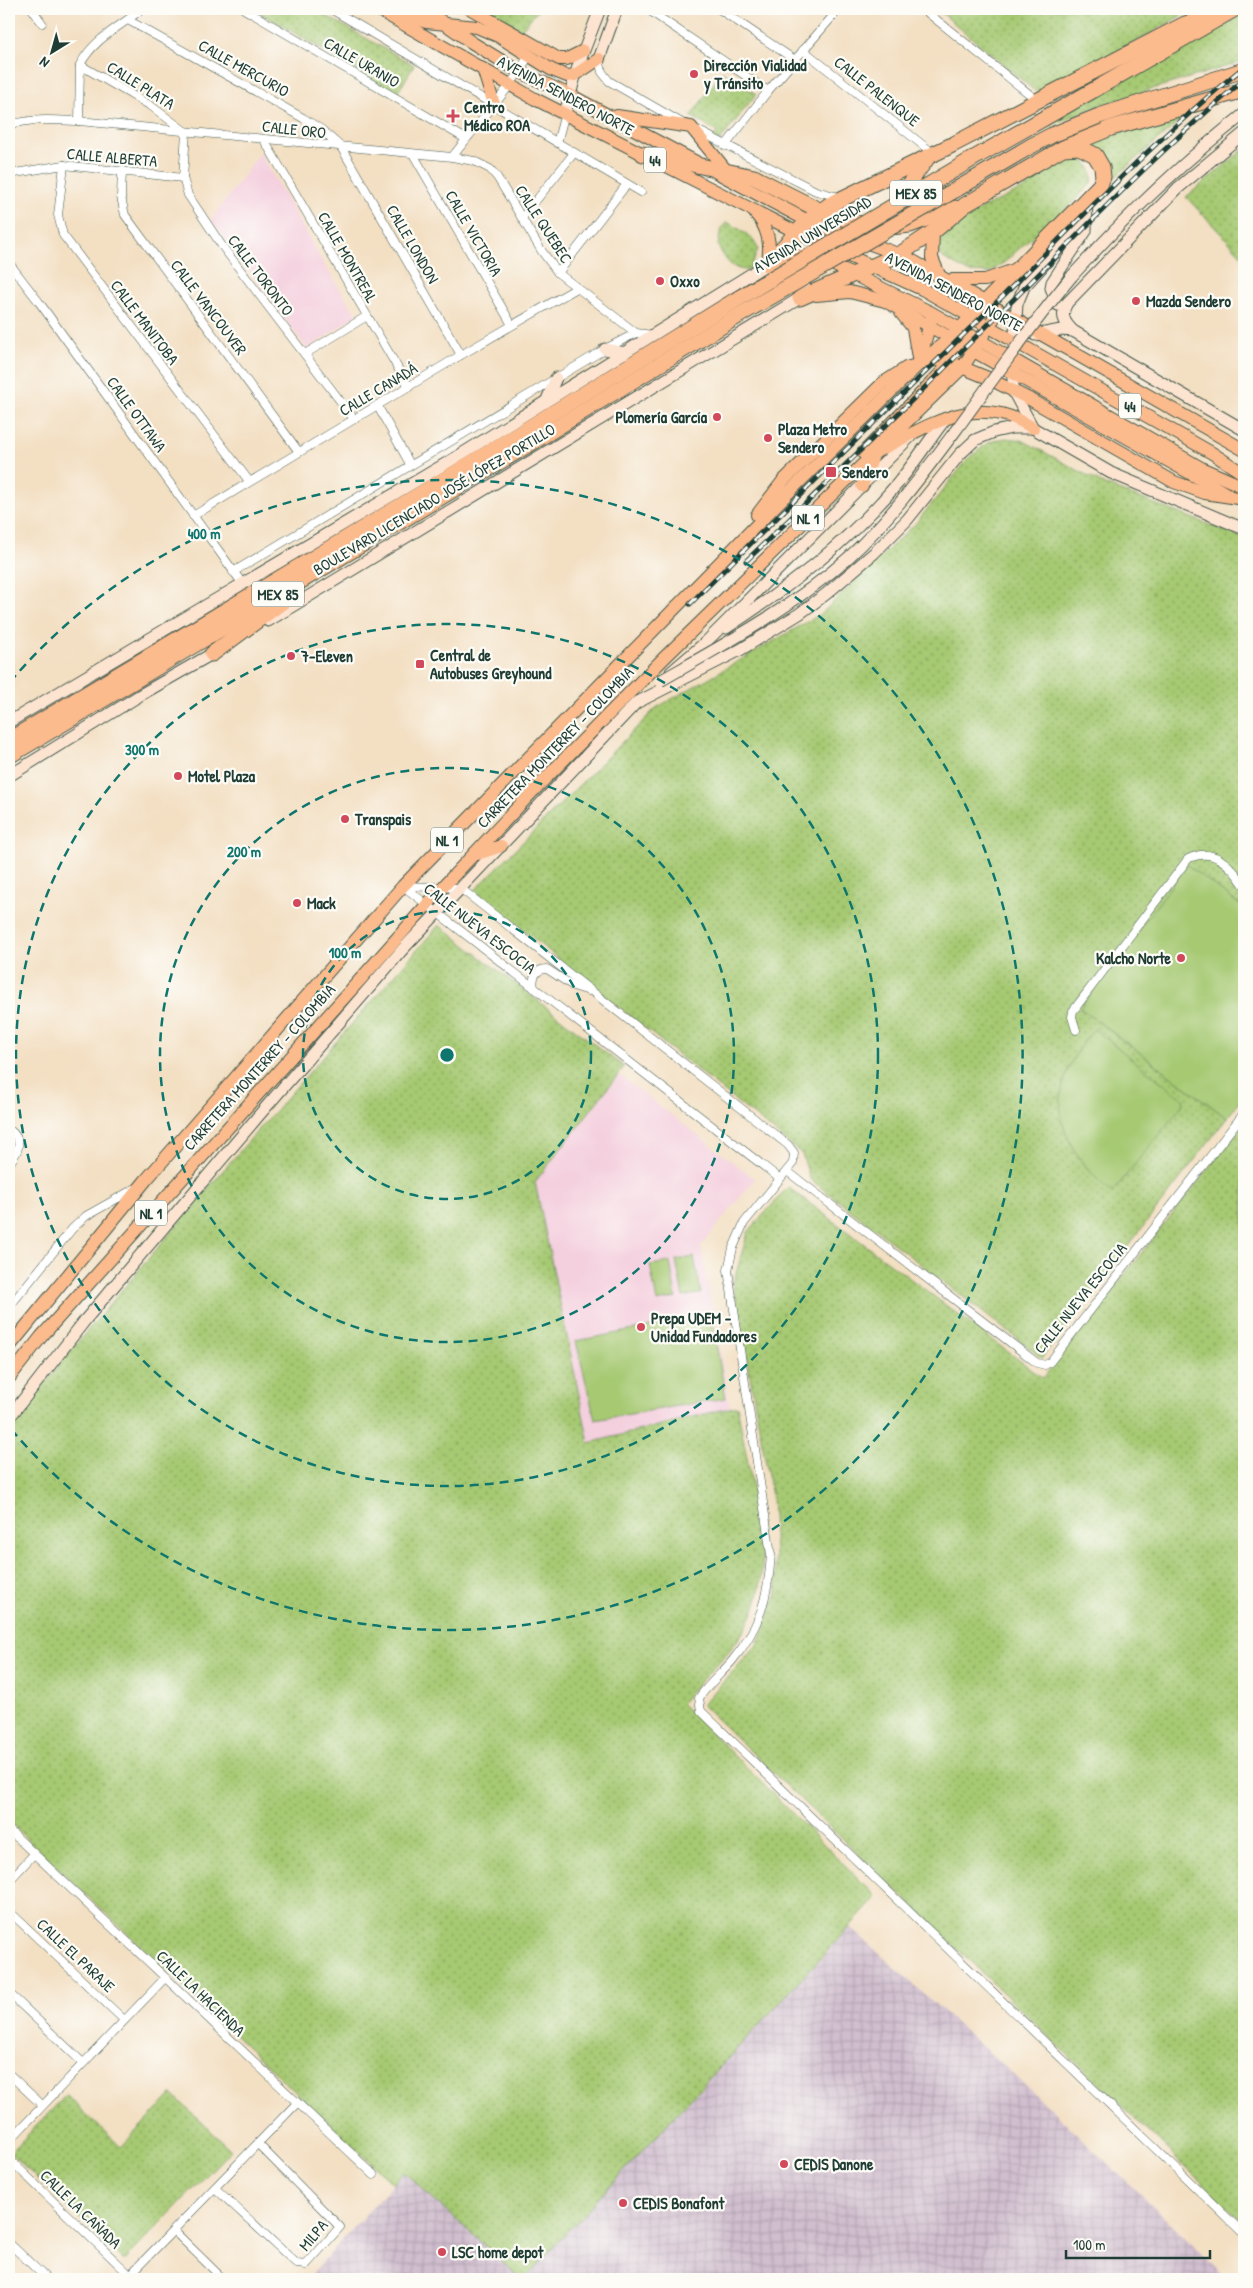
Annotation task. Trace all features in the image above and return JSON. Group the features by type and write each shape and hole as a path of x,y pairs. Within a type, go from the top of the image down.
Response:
{"highway":[{"name":"AVENIDA UNIVERSIDAD","path":"544,427 734,300 974,158 1235,9"},
{"path":"767,264 796,232 821,210 931,156 1185,24 1200,20 1217,19"},
{"name":"AVENIDA UNIVERSIDAD","path":"544,427 743,314 1031,146 1099,116 1244,70"},
{"path":"643,154 754,178 821,210 854,223 880,227 910,225 964,205 1063,148 1104,131 1244,90"},
{"path":"1063,148 1079,147 1095,155 1102,167 1103,174 1102,181 1092,194"},
{"path":"931,156 909,182 906,199 913,209 923,215 934,216"},
{"name":"NL 1","path":"986,302 1092,194"},
{"path":"800,298 855,276 900,254 934,232 964,205"},
{"name":"BOULEVARD LICENCIADO JOSÉ LÓPEZ PORTILLO","path":"9,756 312,575 544,427"},
{"name":"BOULEVARD LICENCIADO JOSÉ LÓPEZ PORTILLO","path":"9,740 544,427"},
{"path":"212,654 285,600 312,575"}],"main road":[{"name":"AVENIDA SENDERO NORTE","path":"424,9 520,72 570,95 808,221 900,254 1244,450"},
{"path":"472,9 491,27 552,70 568,76 575,75 599,59"},
{"path":"378,10 426,22 477,28 491,27 559,59 567,59 583,51"},
{"name":"AVENIDA SENDERO NORTE","path":"378,10 510,85 744,206 796,232 922,289 1212,453 1244,474"},
{"path":"483,69 494,104"},
{"path":"606,114 690,127 740,185"},
{"path":"744,206 757,216 766,230 769,244 767,264"},
{"path":"934,232 932,258 944,278 985,280 1020,268"},
{"path":"767,264 778,258 802,255 822,259 1013,366 1238,498 1244,504"},
{"path":"919,364 931,320 928,300 922,289"},
{"path":"800,298 834,292 850,292 885,301 931,320"},
{"path":"885,301 905,316 913,328 918,348 919,364"},
{"name":"CARRETERA MONTERREY - COLOMBIA","path":"9,1378 41,1337 432,908 442,888 472,856 664,658 963,367 971,316 986,302"},
{"name":"CARRETERA MONTERREY - COLOMBIA","path":"9,1347 146,1180 403,886 725,558 919,364 989,326 999,310"},
{"path":"821,505 834,481 949,362 966,339"},
{"path":"919,364 935,360 963,367 1013,391 1174,482 1205,494 1238,498"},
{"path":"1013,366 1203,469 1244,488"},
{"path":"862,486 874,453 946,418 973,411 994,412 1014,417 1033,428"},
{"path":"1225,440 1244,443"},
{"path":"472,856 501,846"}],"street":[{"path":"32,9 42,23"},
{"path":"79,121 80,64 91,48 142,9"},
{"name":"CALLE URANIO","path":"244,9 466,139"},
{"path":"331,9 641,192"},
{"path":"557,143 575,75 600,9"},
{"path":"617,9 599,59 602,72 609,81 725,146 822,194 836,197 849,196"},
{"path":"647,9 768,91"},
{"path":"719,9 795,60"},
{"path":"725,146 768,91 836,12 825,9"},
{"path":"923,9 1038,101"},
{"name":"CALLE MERCURIO","path":"128,20 303,118 322,130 341,147"},
{"name":"CALLE PALENQUE","path":"803,50 931,156"},
{"path":"452,157 510,85 530,56"},
{"name":"CALLE PLATA","path":"80,64 152,106 186,132"},
{"path":"660,681 782,609 850,556 879,527 926,471 1072,276 1157,186 1244,114"},
{"name":"CALLE ORO","path":"9,126 22,121 42,119 79,121 452,157"},
{"name":"CALLE TORONTO","path":"186,132 183,178 188,195 206,224 354,419"},
{"path":"1063,310 1099,269 1178,188 1244,133"},
{"name":"CALLE MONTREAL","path":"264,140 409,388"},
{"name":"CALLE LONDON","path":"341,147 461,355"},
{"path":"522,218 574,153"},
{"name":"CALLE VICTORIA","path":"413,154 512,325"},
{"name":"CALLE QUEBEC","path":"452,157 474,161 490,169 497,177 541,250 558,273 636,332"},
{"name":"CALLE ALBERTA","path":"9,174 64,165 183,178"},
{"name":"CALLE MANITOBA","path":"64,165 58,215 63,235 249,481"},
{"name":"CALLE VANCOUVER","path":"122,170 121,198 125,215 300,452"},
{"path":"558,273 626,184"},
{"path":"1072,332 1066,323 1063,310 1054,298 1052,282 1083,238 1086,231 1092,194"},
{"path":"1087,217 1024,286 1019,298 1016,319 1013,391 1033,428 1111,473 1244,529"},
{"path":"767,264 783,260 794,261 800,266 806,279 806,285 800,298"},
{"name":"CALLE OTTAWA","path":"9,263 40,302 242,583"},
{"name":"BOULEVARD LICENCIADO JOSÉ LÓPEZ PORTILLO","path":"9,722 485,439 767,264"},
{"name":"CALLE CANADÁ","path":"193,516 249,481 409,388 461,355 577,288"},
{"name":"BOULEVARD LICENCIADO JOSÉ LÓPEZ PORTILLO","path":"9,776 800,298"},
{"path":"304,354 367,316"},
{"path":"1014,341 1061,330 1072,332 1244,430"},
{"path":"234,572 410,464 605,349 636,332 653,335"},
{"path":"605,349 625,353"},
{"path":"546,402 556,378"},
{"path":"378,406 410,464"},
{"path":"706,642 778,595 826,557 899,482 946,418"},
{"path":"477,424 485,439"},
{"name":"NL 1","path":"9,1417 86,1319 432,908 460,888 636,703 740,650 799,614 826,594 874,553 907,520 960,454 975,440 994,432 1012,428 1033,428"},
{"path":"636,703 706,642 912,435"},
{"path":"369,490 376,504"},
{"path":"1076,1030 1072,1017 1073,1011 1188,859 1201,854 1210,854 1222,860 1244,885"},
{"name":"CALLE NUEVA ESCOCIA","path":"403,886 460,888 788,1145 794,1153 793,1163 787,1171 1037,1363 1045,1365 1056,1354 1244,1113"},
{"name":"CALLE NUEVA ESCOCIA","path":"403,886 779,1178"},
{"path":"534,988 534,976 538,971 547,969 573,986 593,992"},
{"path":"9,1129 14,1133 20,1144 18,1152 9,1164"},
{"path":"787,1171 779,1178 744,1223 733,1248 728,1270 771,1555 769,1581 761,1616 751,1634 730,1663 699,1698 701,1711 1244,2234"},
{"path":"9,1307 86,1216 146,1180"},
{"name":"CALLE LA HACIENDA","path":"9,1830 374,2175"},
{"path":"9,1880 34,1854"},
{"name":"CALLE EL PARAJE","path":"9,1911 124,2020"},
{"path":"9,2141 165,1978"},
{"path":"9,1993 83,2062"},
{"path":"9,2074 42,2105"},
{"path":"130,2278 297,2103"},
{"name":"MILPA","path":"215,2188 297,2264 306,2265 339,2230 338,2223 258,2144"},
{"name":"CALLE LA CAÑADA","path":"9,2159 130,2278"},
{"path":"174,2230 223,2279"},
{"path":"9,2243 47,2279"}],"shaded area":[{"path":"260,153 326,268 357,315 307,349 211,220"},
{"name":"Prepa UDEM - Unidad Fundadores","path":"619,1075 755,1179 701,1246 730,1408 589,1443 535,1182"},
{"path":"850,1927 1050,2108 1228,2279 524,2279"},
{"path":"404,2172 521,2279 307,2279"}],"green space":[{"path":"254,9 314,9 414,65 397,94"},
{"path":"481,9 539,9 520,31"},
{"path":"937,9 1193,9 1041,96"},
{"path":"1244,14 1244,59 1238,63 1100,105 1020,138"},
{"path":"722,72 756,94 720,141 713,139 717,132 691,116"},
{"path":"1181,120 1107,184 1109,172 1108,159 1092,143 1143,125"},
{"path":"1244,149 1244,258 1186,197"},
{"path":"1073,157 1082,159 1089,165 1092,173 1092,183 1054,221 1043,227 1006,261 989,273 968,272 943,258 937,252 943,234 958,220 1025,188 1062,161"},
{"path":"727,222 749,236 758,249 750,270 738,269 730,264 718,246 721,228"},
{"path":"1005,438 1022,440 1105,485 1244,538 1244,908 1187,866 1080,1008 1227,1118 1042,1358 810,1179 802,1154 474,891 656,708 821,614 916,523 969,458 989,442"},
{"name":"Kalcho Norte","path":"1187,865 1244,908 1244,1095 1227,1118 1080,1008"},
{"path":"439,925 624,1067 535,1182 589,1443 737,1406 759,1522 762,1560 758,1596 752,1614 737,1642 681,1703 877,1897 524,2279 521,2279 404,2172 393,2184 9,1822 9,1432 66,1356 232,1160"},
{"path":"1094,1029 1184,1100 1181,1107 1112,1193 1092,1174 1077,1155 1067,1135 1061,1116 1061,1095 1066,1074 1077,1052"},
{"path":"1244,1123 1244,2223 702,1705 758,1644 777,1593 772,1497 733,1284 748,1232 788,1187 1043,1378"},
{"path":"694,1257 701,1293 683,1297 676,1260"},
{"path":"670,1262 676,1298 657,1302 650,1265"},
{"path":"711,1315 726,1398 595,1420 576,1341"},
{"path":"172,2094 231,2150 126,2259 123,2259 12,2155 12,2151 66,2095 121,2147"}],"railway":[{"path":"690,604 1122,177 1212,93 1244,67"},
{"path":"746,561 916,396 1128,185 1185,131 1244,80"}],"place":[{"name":"Dirección Vialidad y Tránsito","path":"694,74"},
{"name":"Centro Médico ROA","path":"453,116"},
{"name":"Oxxo","path":"660,281"},
{"name":"Mazda Sendero","path":"1136,301"},
{"name":"Plomería García","path":"717,417"},
{"name":"Plaza Metro Sendero","path":"768,438"},
{"name":"Sendero","path":"831,472"},
{"name":"7-Eleven","path":"291,656"},
{"name":"Central de Autobuses Greyhound","path":"420,664"},
{"name":"Motel Plaza","path":"178,776"},
{"name":"Transpais","path":"345,819"},
{"name":"Mack","path":"297,903"},
{"name":"Kalcho Norte","path":"1181,958"},
{"name":"Prepa UDEM - Unidad Fundadores","path":"641,1327"},
{"name":"CEDIS Danone","path":"784,2164"},
{"name":"CEDIS Bonafont","path":"623,2203"},
{"name":"LSC home depot","path":"442,2252"}]}
